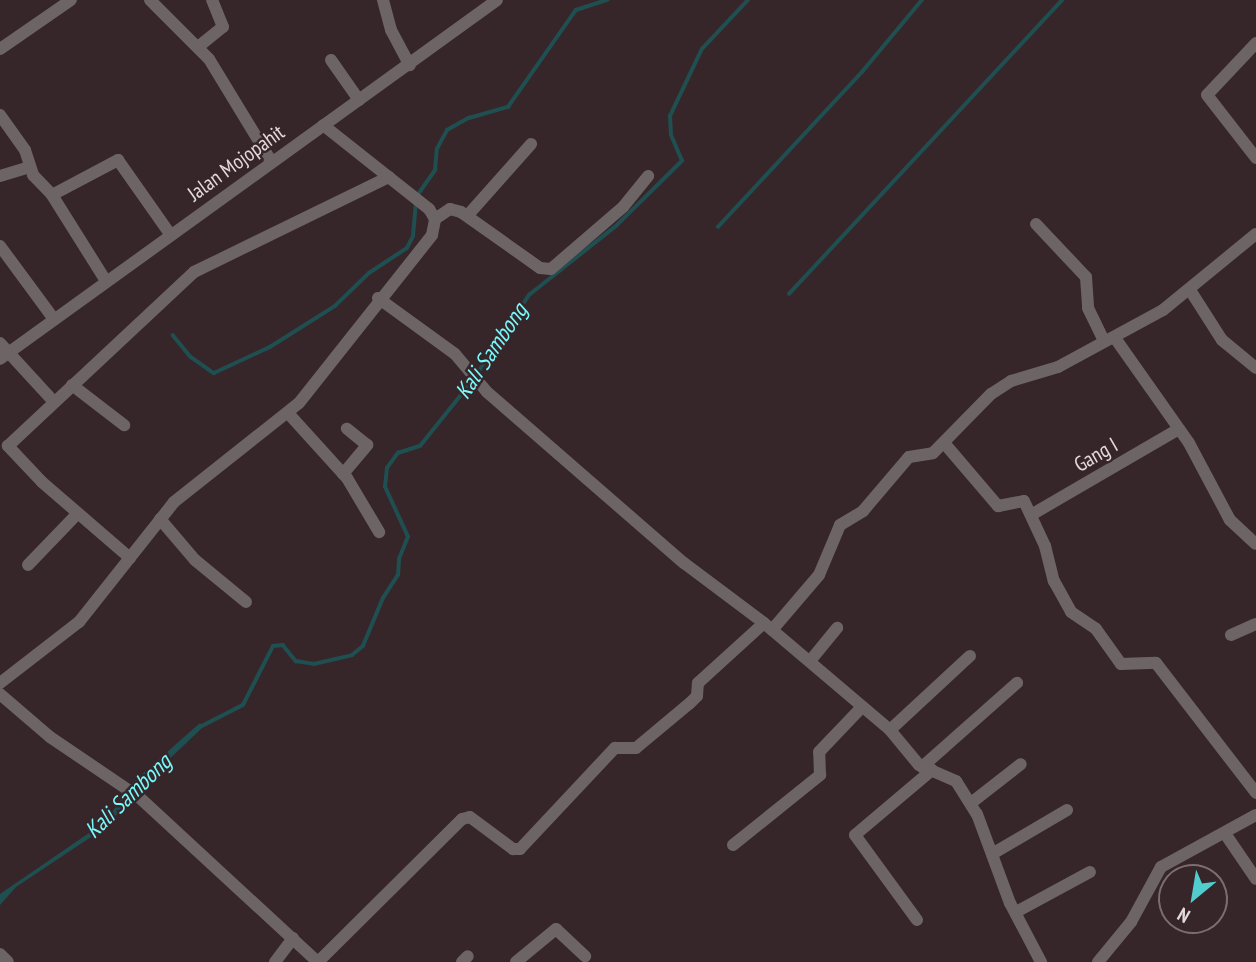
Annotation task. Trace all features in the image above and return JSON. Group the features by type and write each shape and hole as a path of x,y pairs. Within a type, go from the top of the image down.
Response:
{"street":[{"path":"0,49 71,0"},
{"path":"150,0 198,47 271,161"},
{"path":"198,47 223,27 212,0"},
{"path":"383,0 391,30 410,65"},
{"name":"Jalan Mojopahit","path":"3,352 410,65 497,0"},
{"path":"1256,43 1208,95 1256,157"},
{"path":"331,60 359,100"},
{"path":"0,115 25,150 30,167 52,195 106,281"},
{"path":"0,683 79,622 160,519 187,492 288,413 308,394 378,298 432,235 432,214 323,125"},
{"path":"468,215 531,144"},
{"path":"52,195 118,160 170,234"},
{"path":"0,176 30,167"},
{"path":"432,214 450,209 468,215 540,268 551,269 622,207 648,176"},
{"path":"130,558 9,449 54,402 185,279 211,261 389,177"},
{"path":"1036,224 1086,277 1087,308 1179,429 1230,520 1256,544"},
{"path":"0,694 35,726 140,798 186,844 318,962 462,819 470,817 513,849 520,849 615,748 636,748 690,704 697,696 698,683 768,627 819,575 841,525 863,511 909,457 933,453 945,444 991,394 1012,382 1058,367 1110,340 1190,289 1256,234"},
{"path":"0,246 53,318"},
{"path":"1190,289 1222,340 1256,368"},
{"path":"378,298 455,354 481,386 703,579 810,661 890,730 927,769 956,781 971,803 1016,912 1041,962"},
{"path":"3,352 54,402"},
{"path":"72,385 124,425"},
{"path":"288,413 343,474 379,532"},
{"path":"343,474 367,445 347,429"},
{"name":"Gang I","path":"1031,515 1179,429"},
{"path":"945,444 998,506 1021,499 1031,515 1054,581 1071,612 1096,629 1121,664 1156,663 1256,793"},
{"path":"28,565 77,513"},
{"path":"160,519 203,568 246,602"},
{"path":"1231,635 1256,624"},
{"path":"810,661 837,628"},
{"path":"890,730 970,656"},
{"path":"917,919 855,835 1017,683"},
{"path":"733,845 820,775 819,752 862,707"},
{"path":"971,803 1021,764"},
{"path":"992,854 1068,810"},
{"path":"1098,962 1131,922 1161,867 1226,835 1256,815"},
{"path":"1226,835 1256,879"},
{"path":"1016,912 1090,872"},
{"path":"516,962 556,929 585,956"},
{"path":"275,962 293,938"},
{"path":"0,954 8,962"}],"water":[{"path":"200,723 203,727 138,789 106,827 16,887 0,905 0,894 105,822 133,782"}],"waterway":[{"path":"417,196 435,170 437,149 447,130 469,118 508,107 576,10 607,0"},
{"name":"Kali Sambong","path":"477,374 529,295 616,226 682,161 671,135 670,116 702,49 748,0"},
{"path":"718,227 862,72 922,0"},
{"path":"789,294 1062,0"},
{"path":"173,335 191,357 214,373 270,347 335,306 369,273 407,248 413,236 416,203"},
{"name":"Kali Sambong","path":"200,727 243,705 273,646 283,645 296,661 314,664 352,655 363,646 383,598 398,575 399,559 408,537 385,487 387,468 398,453 420,446 473,380"}]}
